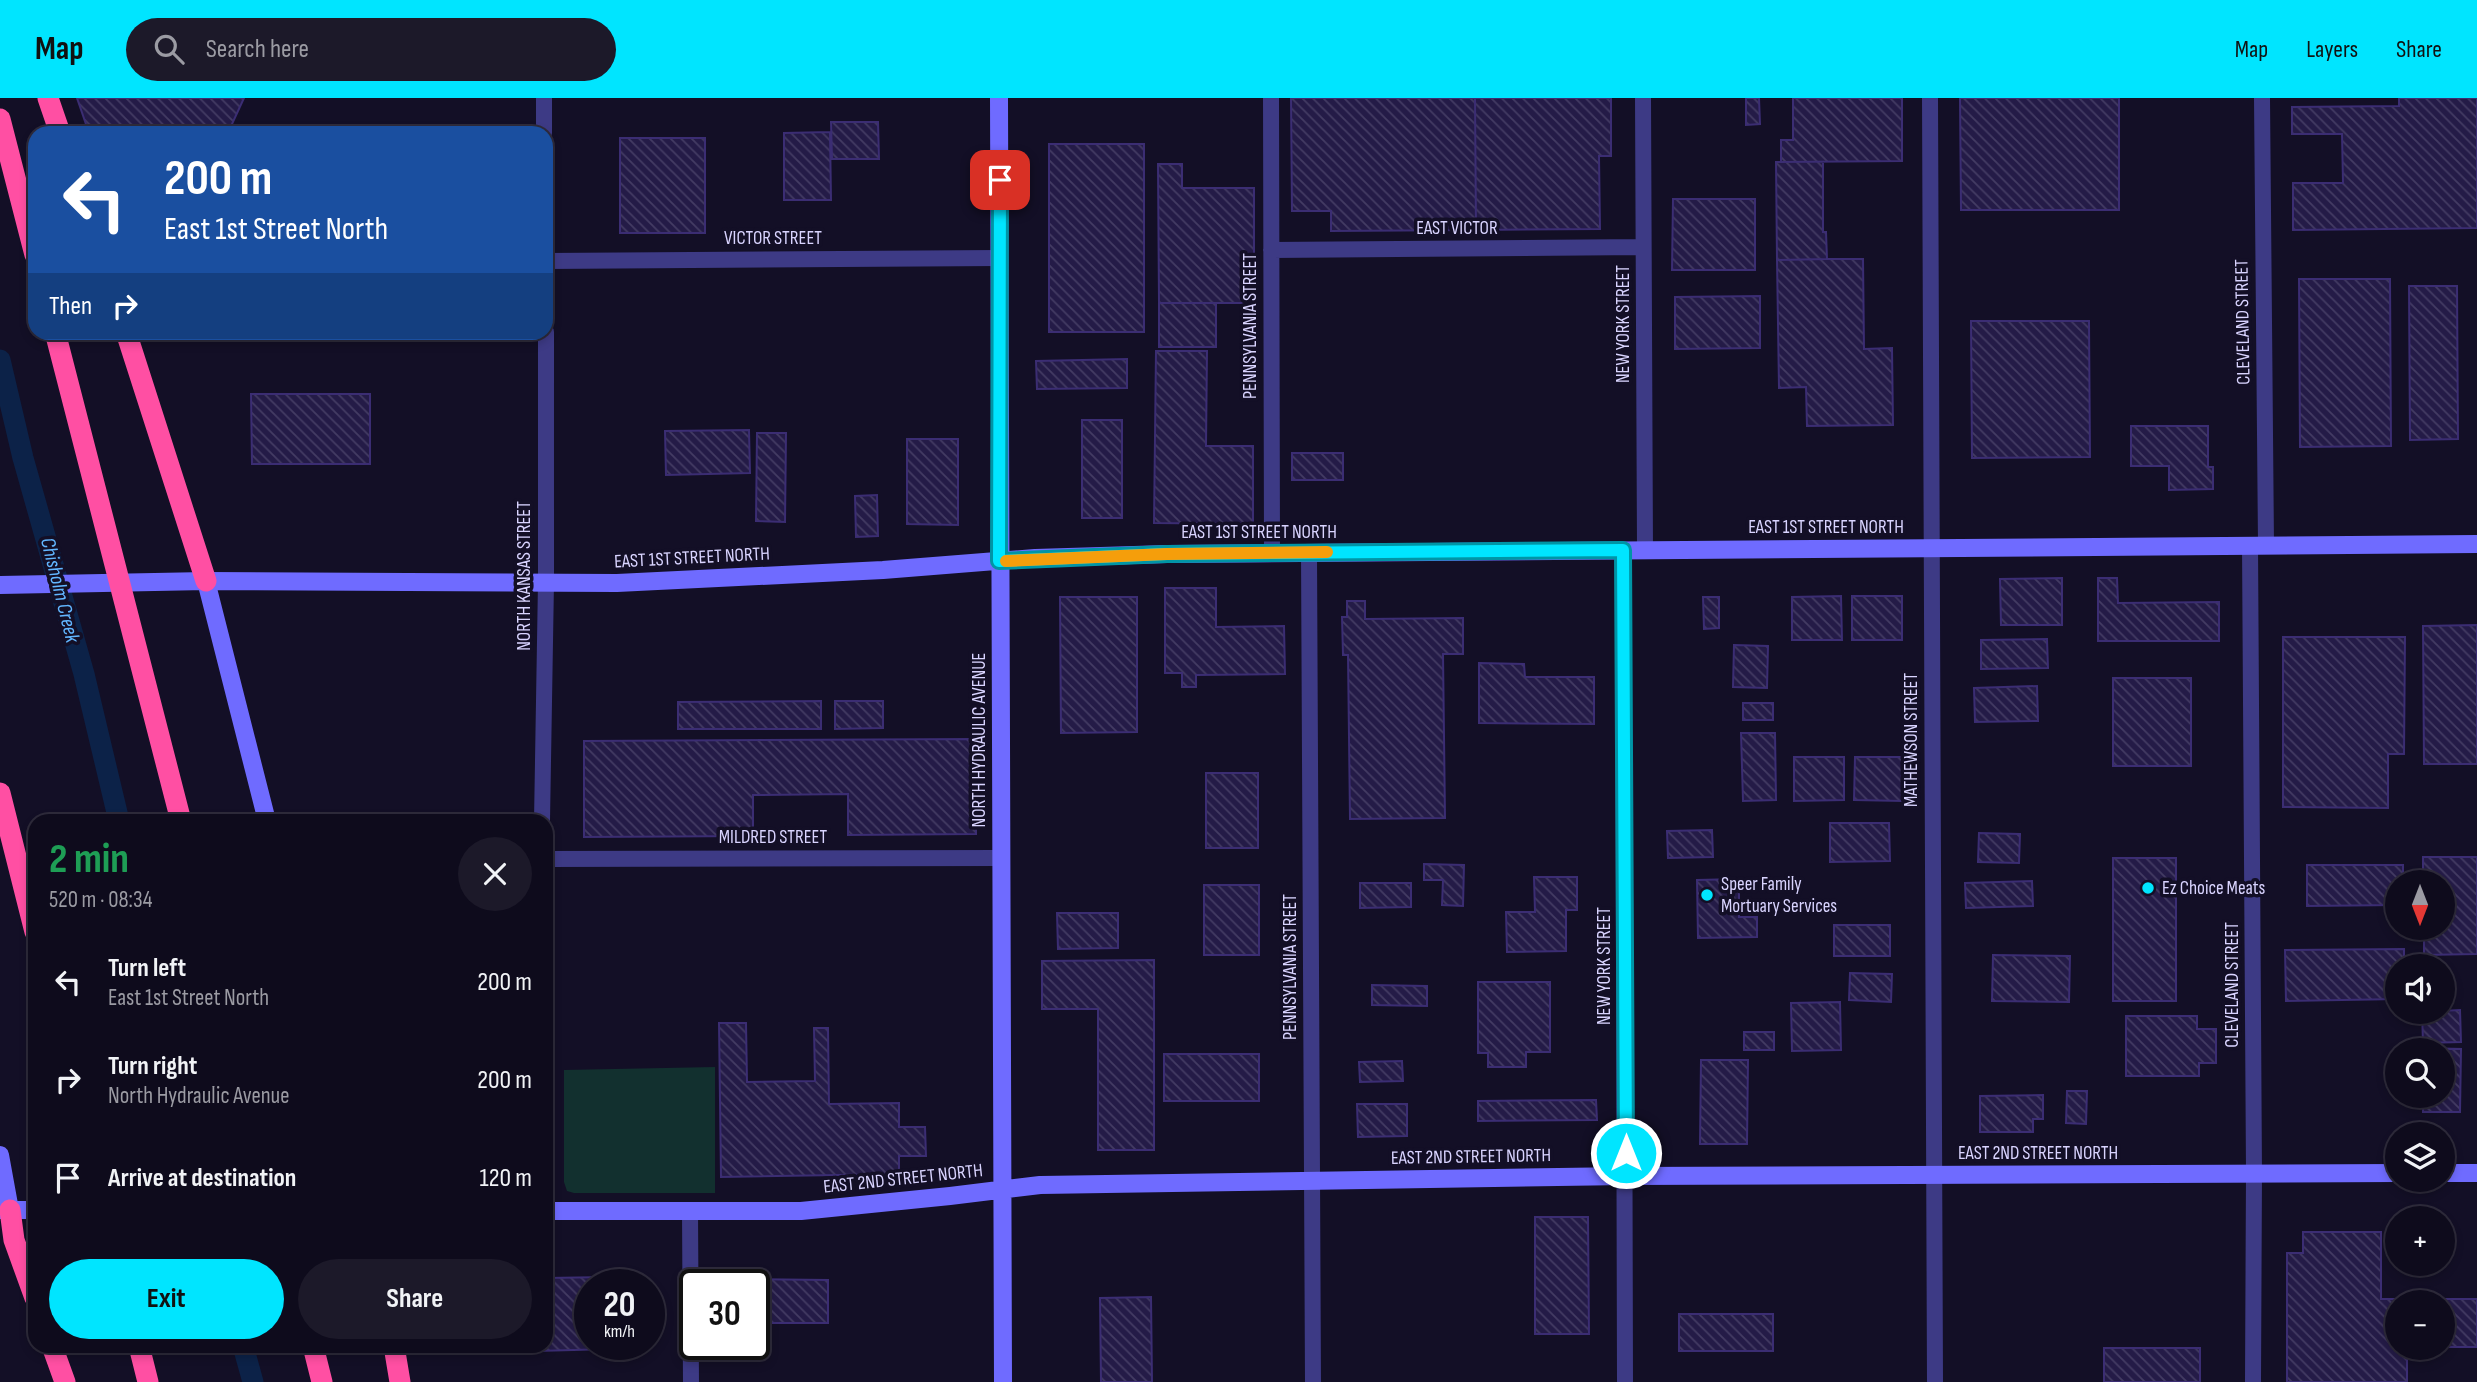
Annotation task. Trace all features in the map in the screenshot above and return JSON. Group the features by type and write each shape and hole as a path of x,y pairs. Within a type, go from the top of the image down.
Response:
{"highway":[{"path":"48,98 58,126"},
{"path":"0,119 28,228"},
{"path":"57,340 179,814"},
{"path":"129,340 206,581"},
{"path":"0,793 28,904"},
{"path":"5,1210 28,1279"},
{"path":"55,1353 65,1382"},
{"path":"141,1353 148,1382"},
{"path":"315,1353 322,1382"},
{"path":"395,1353 400,1382"}],"street":[{"path":"544,98 544,126"},
{"name":"NORTH HYDRAULIC AVENUE","path":"999,98 1003,1382"},
{"name":"PENNSYLVANIA STREET","path":"1271,98 1272,553"},
{"name":"NEW YORK STREET","path":"1643,98 1644,550"},
{"name":"MATHEWSON STREET","path":"1930,98 1935,1382"},
{"name":"CLEVELAND STREET","path":"2253,1382 2262,98"},
{"name":"EAST VICTOR","path":"1271,250 1643,247"},
{"name":"VICTOR STREET","path":"553,261 1000,258"},
{"name":"NORTH KANSAS STREET","path":"542,814 546,582 545,340"},
{"name":"EAST 1ST STREET NORTH","path":"0,585 206,581 617,583 1167,554 2477,544"},
{"name":"NEW YORK STREET","path":"1623,550 1625,1382"},
{"name":"PENNSYLVANIA STREET","path":"1309,553 1313,1382"},
{"path":"206,581 265,814"},
{"name":"MILDRED STREET","path":"553,859 1000,858"},
{"path":"0,1155 5,1210 28,1210"},
{"name":"EAST 2ND STREET NORTH","path":"553,1210 801,1211 1040,1185 1626,1176 2385,1173"},
{"path":"2455,1173 2477,1173"},
{"path":"690,1211 691,1382"}],"green space":[{"path":"715,1067 715,1193 567,1191 564,1182 564,1070"}],"building":[{"path":"77,98 244,98 232,126 87,126"},
{"path":"1291,98 1475,98 1476,230 1331,231 1331,211 1292,211"},
{"path":"1475,98 1611,98 1611,156 1599,156 1600,229 1476,230"},
{"path":"1746,98 1759,98 1760,124 1746,125"},
{"path":"1793,98 1902,98 1902,161 1781,162 1781,140 1793,140"},
{"path":"1960,98 2119,98 2119,210 1961,210"},
{"path":"2399,98 2477,98 2477,228 2293,230 2293,183 2343,183 2342,134 2292,134 2292,107 2399,106"},
{"path":"831,122 878,122 879,159 832,159"},
{"path":"830,132 831,200 784,200 784,133"},
{"path":"620,138 705,138 705,233 620,233"},
{"path":"1049,144 1144,144 1144,332 1049,332"},
{"path":"1776,162 1823,162 1823,232 1826,232 1827,259 1777,260"},
{"path":"1158,164 1182,164 1182,188 1254,188 1254,303 1159,303"},
{"path":"1673,199 1755,199 1755,270 1672,270"},
{"path":"1863,259 1864,349 1892,348 1893,425 1807,426 1806,387 1779,388 1777,260"},
{"path":"2299,279 2390,279 2391,446 2300,447"},
{"path":"2409,286 2457,286 2458,439 2410,440"},
{"path":"1760,296 1760,348 1675,349 1675,297"},
{"path":"1159,303 1216,303 1216,347 1159,347"},
{"path":"1971,321 2089,321 2090,457 1972,458"},
{"path":"1156,351 1207,351 1206,446 1253,446 1253,524 1154,523"},
{"path":"1127,359 1127,388 1037,389 1036,361"},
{"path":"251,394 370,394 370,464 252,464"},
{"path":"1082,420 1122,420 1122,518 1082,518"},
{"path":"2131,426 2208,426 2208,467 2213,467 2213,489 2169,490 2169,466 2131,466"},
{"path":"749,430 750,473 666,475 665,431"},
{"path":"757,433 786,433 785,522 756,521"},
{"path":"907,439 958,439 958,525 907,524"},
{"path":"1292,453 1343,453 1343,480 1292,480"},
{"path":"877,495 878,536 856,537 855,496"},
{"path":"2062,578 2062,625 2001,625 2000,579"},
{"path":"2098,578 2117,578 2118,603 2219,602 2219,641 2098,641"},
{"path":"1165,588 1216,588 1216,627 1284,626 1285,674 1196,675 1196,687 1182,687 1182,673 1165,673"},
{"path":"1841,596 1842,640 1792,640 1792,597"},
{"path":"1852,596 1902,596 1902,640 1852,640"},
{"path":"1060,597 1137,597 1137,732 1061,733"},
{"path":"1703,597 1719,597 1719,628 1704,629"},
{"path":"1347,601 1365,601 1365,619 1463,618 1463,654 1443,654 1445,818 1350,819 1348,655 1343,655 1342,617 1347,617"},
{"path":"2477,625 2477,764 2424,764 2423,626"},
{"path":"2283,637 2405,637 2404,754 2388,754 2388,808 2283,807"},
{"path":"2047,639 2048,668 1981,669 1981,640"},
{"path":"1734,645 1768,646 1767,688 1733,687"},
{"path":"1479,663 1524,664 1525,677 1594,677 1594,724 1479,723"},
{"path":"2113,678 2191,678 2191,766 2113,766"},
{"path":"2037,686 2038,721 1975,722 1974,688"},
{"path":"821,701 821,729 678,729 678,702"},
{"path":"835,701 883,701 883,728 835,729"},
{"path":"1743,703 1773,703 1773,720 1743,720"},
{"path":"1741,733 1775,733 1776,800 1743,801"},
{"path":"976,739 976,834 848,835 848,794 753,795 753,836 584,837 584,741"},
{"path":"1794,757 1844,757 1844,800 1794,801"},
{"path":"1855,757 1904,757 1903,801 1854,800"},
{"path":"1206,773 1258,773 1258,848 1206,848"},
{"path":"1830,823 1889,823 1890,861 1830,862"},
{"path":"1712,830 1713,857 1668,858 1667,831"},
{"path":"1979,833 2020,834 2019,863 1978,862"},
{"path":"2423,857 2477,857 2477,954 2424,954 2424,940 2455,940 2455,870 2423,870"},
{"path":"2113,858 2176,858 2176,1001 2113,1001"},
{"path":"1424,864 1464,865 1463,906 1442,905 1443,880 1424,880"},
{"path":"2307,865 2403,865 2403,870 2385,870 2385,905 2307,906"},
{"path":"1534,877 1577,877 1577,910 1566,910 1566,951 1507,952 1506,912 1535,912"},
{"path":"1739,879 1739,917 1757,917 1757,937 1698,938 1697,880"},
{"path":"2032,881 2033,906 1966,908 1965,883"},
{"path":"1360,883 1411,883 1411,907 1360,908"},
{"path":"1204,885 1259,885 1259,955 1204,955"},
{"path":"1057,913 1118,913 1118,948 1058,949"},
{"path":"1834,925 1890,925 1890,956 1834,956"},
{"path":"2404,949 2404,954 2385,954 2385,999 2286,1001 2285,950"},
{"path":"1993,955 2070,956 2069,1002 1992,1001"},
{"path":"1154,960 1154,1150 1098,1150 1098,1009 1042,1009 1042,961"},
{"path":"1850,973 1892,974 1891,1002 1849,1000"},
{"path":"1478,982 1550,982 1550,1052 1526,1052 1526,1067 1488,1067 1488,1053 1478,1053"},
{"path":"1372,985 1427,986 1427,1006 1372,1005"},
{"path":"1840,1002 1841,1050 1792,1051 1791,1003"},
{"path":"2455,1010 2460,1010 2461,1042 2455,1042 2455,1038 2423,1038 2422,1024 2455,1024"},
{"path":"2126,1016 2197,1016 2197,1029 2216,1029 2216,1063 2199,1063 2199,1076 2126,1076"},
{"path":"719,1023 746,1023 747,1082 815,1081 814,1028 828,1028 829,1104 899,1103 899,1127 925,1127 926,1156 899,1156 899,1174 721,1177"},
{"path":"1744,1032 1774,1032 1774,1050 1744,1050"},
{"path":"2455,1049 2461,1049 2460,1112 2423,1112 2423,1108 2455,1108"},
{"path":"1164,1054 1259,1054 1259,1101 1164,1101"},
{"path":"1701,1060 1748,1060 1747,1144 1700,1144"},
{"path":"1402,1061 1403,1081 1360,1082 1359,1062"},
{"path":"2067,1091 2087,1091 2086,1124 2066,1123"},
{"path":"2043,1095 2043,1119 2033,1119 2033,1132 1980,1132 1980,1096"},
{"path":"1596,1100 1597,1120 1478,1121 1478,1101"},
{"path":"1357,1104 1407,1104 1407,1136 1358,1137"},
{"path":"1535,1217 1588,1217 1589,1334 1535,1334"},
{"path":"2303,1232 2381,1232 2385,1360 2407,1360 2407,1382 2287,1382 2287,1253 2303,1253"},
{"path":"553,1278 574,1278 574,1350 553,1351"},
{"path":"770,1279 828,1280 828,1323 770,1323"},
{"path":"1151,1297 1152,1382 1101,1382 1100,1298"},
{"path":"2455,1299 2477,1299 2477,1347 2455,1347"},
{"path":"1679,1314 1773,1314 1773,1351 1679,1351"},
{"path":"2104,1348 2200,1348 2200,1382 2104,1382"}],"waterway":[{"name":"Chisholm Creek","path":"0,360 23,458 84,674 117,814"},
{"name":"Chisholm Creek","path":"245,1353 253,1382"}],"slow traffic":[{"path":"1006,561 1167,554 1327,552"}],"place":[{"name":"Ez Choice Meats","path":"2148,888"},
{"name":"Speer Family Mortuary Services","path":"1707,895"}],"route":[{"path":"1000,180 999,561 1167,554 1623,550 1626,1153"}]}
